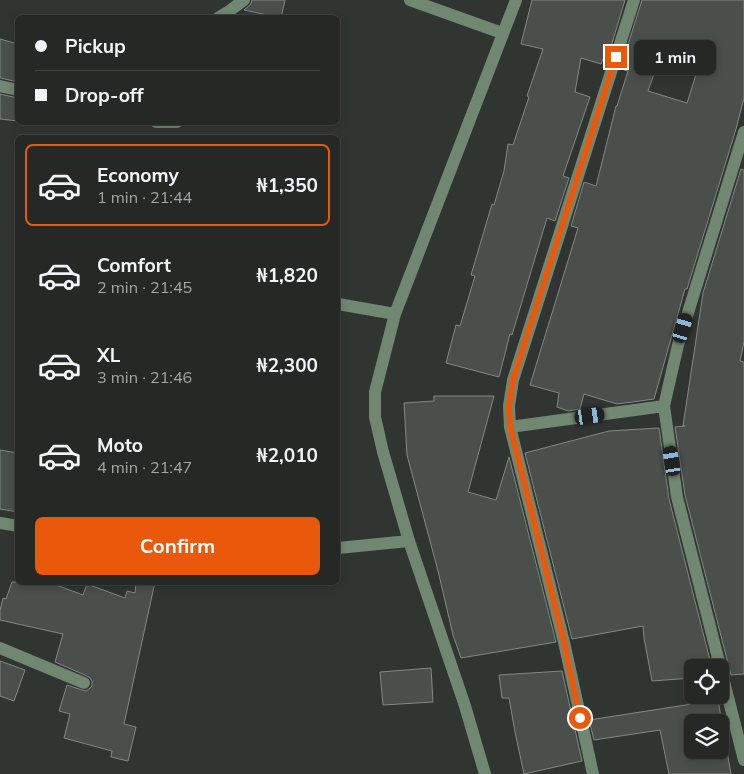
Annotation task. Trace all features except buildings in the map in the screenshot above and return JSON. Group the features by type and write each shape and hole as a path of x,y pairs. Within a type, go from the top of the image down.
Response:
{"street":[{"path":"223,15 244,0"},
{"path":"410,0 502,34"},
{"path":"486,774 409,542 375,417 375,392 396,314 516,0"},
{"path":"593,774 564,642 510,426 509,406 513,380 634,0"},
{"path":"0,86 15,89"},
{"path":"744,132 678,345 664,406 677,497 744,760"},
{"path":"340,304 396,314"},
{"path":"510,426 664,406"},
{"path":"0,523 15,526"},
{"path":"340,548 409,542"},
{"path":"0,648 84,683"}],"route":[{"path":"580,718 564,642 510,426 509,406 513,380 616,57"}]}
